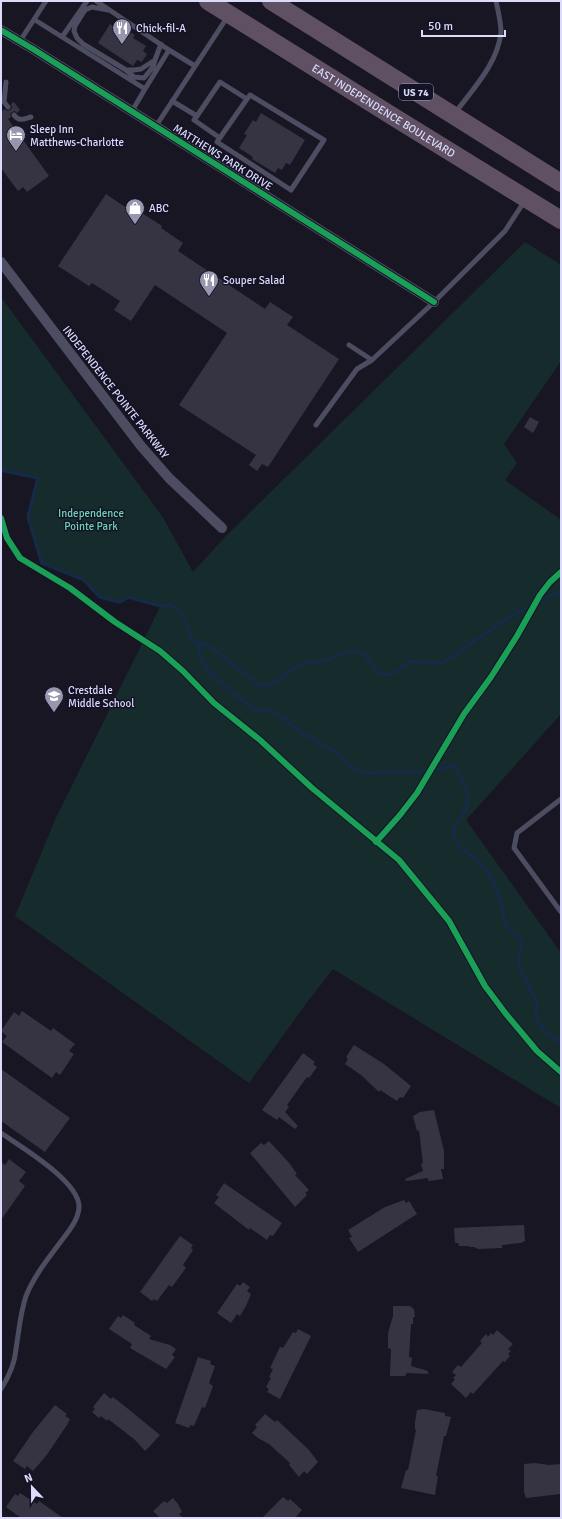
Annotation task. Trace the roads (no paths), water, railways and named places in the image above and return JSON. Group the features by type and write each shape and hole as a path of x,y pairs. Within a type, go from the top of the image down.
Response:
{"highway":[{"name":"EAST INDEPENDENCE BOULEVARD","path":"208,1 561,220"},
{"name":"US 74","path":"271,1 561,183"}],"street":[{"name":"MATTHEWS PARK DRIVE","path":"1,30 434,302"},
{"name":"INDEPENDENCE POINTE PARKWAY","path":"1,262 141,446 169,478 222,528"}],"lane":[{"path":"20,41 46,1"},
{"path":"62,37 87,1"},
{"path":"96,1 195,66"},
{"path":"453,115 482,76 494,56 499,44 501,30 496,1"},
{"path":"110,10 92,7 85,10 75,26 74,31 77,38 83,44 126,70 134,77 144,78 154,67 161,44"},
{"path":"156,126 229,14"},
{"path":"35,20 145,89"},
{"path":"132,111 170,50"},
{"path":"126,70 141,69 155,60"},
{"path":"6,82 4,102 8,107"},
{"path":"220,138 194,120 220,82 247,99"},
{"path":"250,95 324,140 291,190 217,142 247,99 250,95"},
{"path":"172,101 197,116"},
{"path":"14,115 16,118 21,120 31,117"},
{"path":"316,425 357,369 372,360 434,302 505,231 526,198"},
{"path":"349,346 372,360"},
{"path":"561,799 517,833 514,848 561,912"},
{"path":"1,1133 38,1158 67,1182 74,1190 78,1199 79,1208 77,1217 47,1260 27,1295 18,1330 16,1351 11,1368 1,1389"}],"waterway":[{"path":"1,470 38,478 28,517 42,563 84,580 100,597 120,602 128,597 161,606 170,604 185,620 193,641 209,646 256,683 265,686 278,681 299,665 320,662 351,651 360,652 377,670 387,675 396,672 409,661 433,664 444,662 514,614 561,591"},
{"path":"198,643 199,653 204,665 216,678 237,696 254,709 276,713 298,731 338,754 351,766 362,773 427,772 456,765 468,796 466,809 455,826 453,834 454,839 463,850 474,857 488,871 499,897 506,925 522,943 519,955 519,966 537,1003 537,1020 547,1033 561,1043"}],"place":[{"name":"Chick-fil-A","path":"122,45"},
{"name":"Sleep Inn Matthews-Charlotte","path":"16,152"},
{"name":"ABC","path":"135,225"},
{"name":"Souper Salad","path":"209,297"},
{"name":"Crestdale Middle School","path":"54,713"}],"park label":[{"name":"Independence Pointe Park","path":"91,519"}]}
